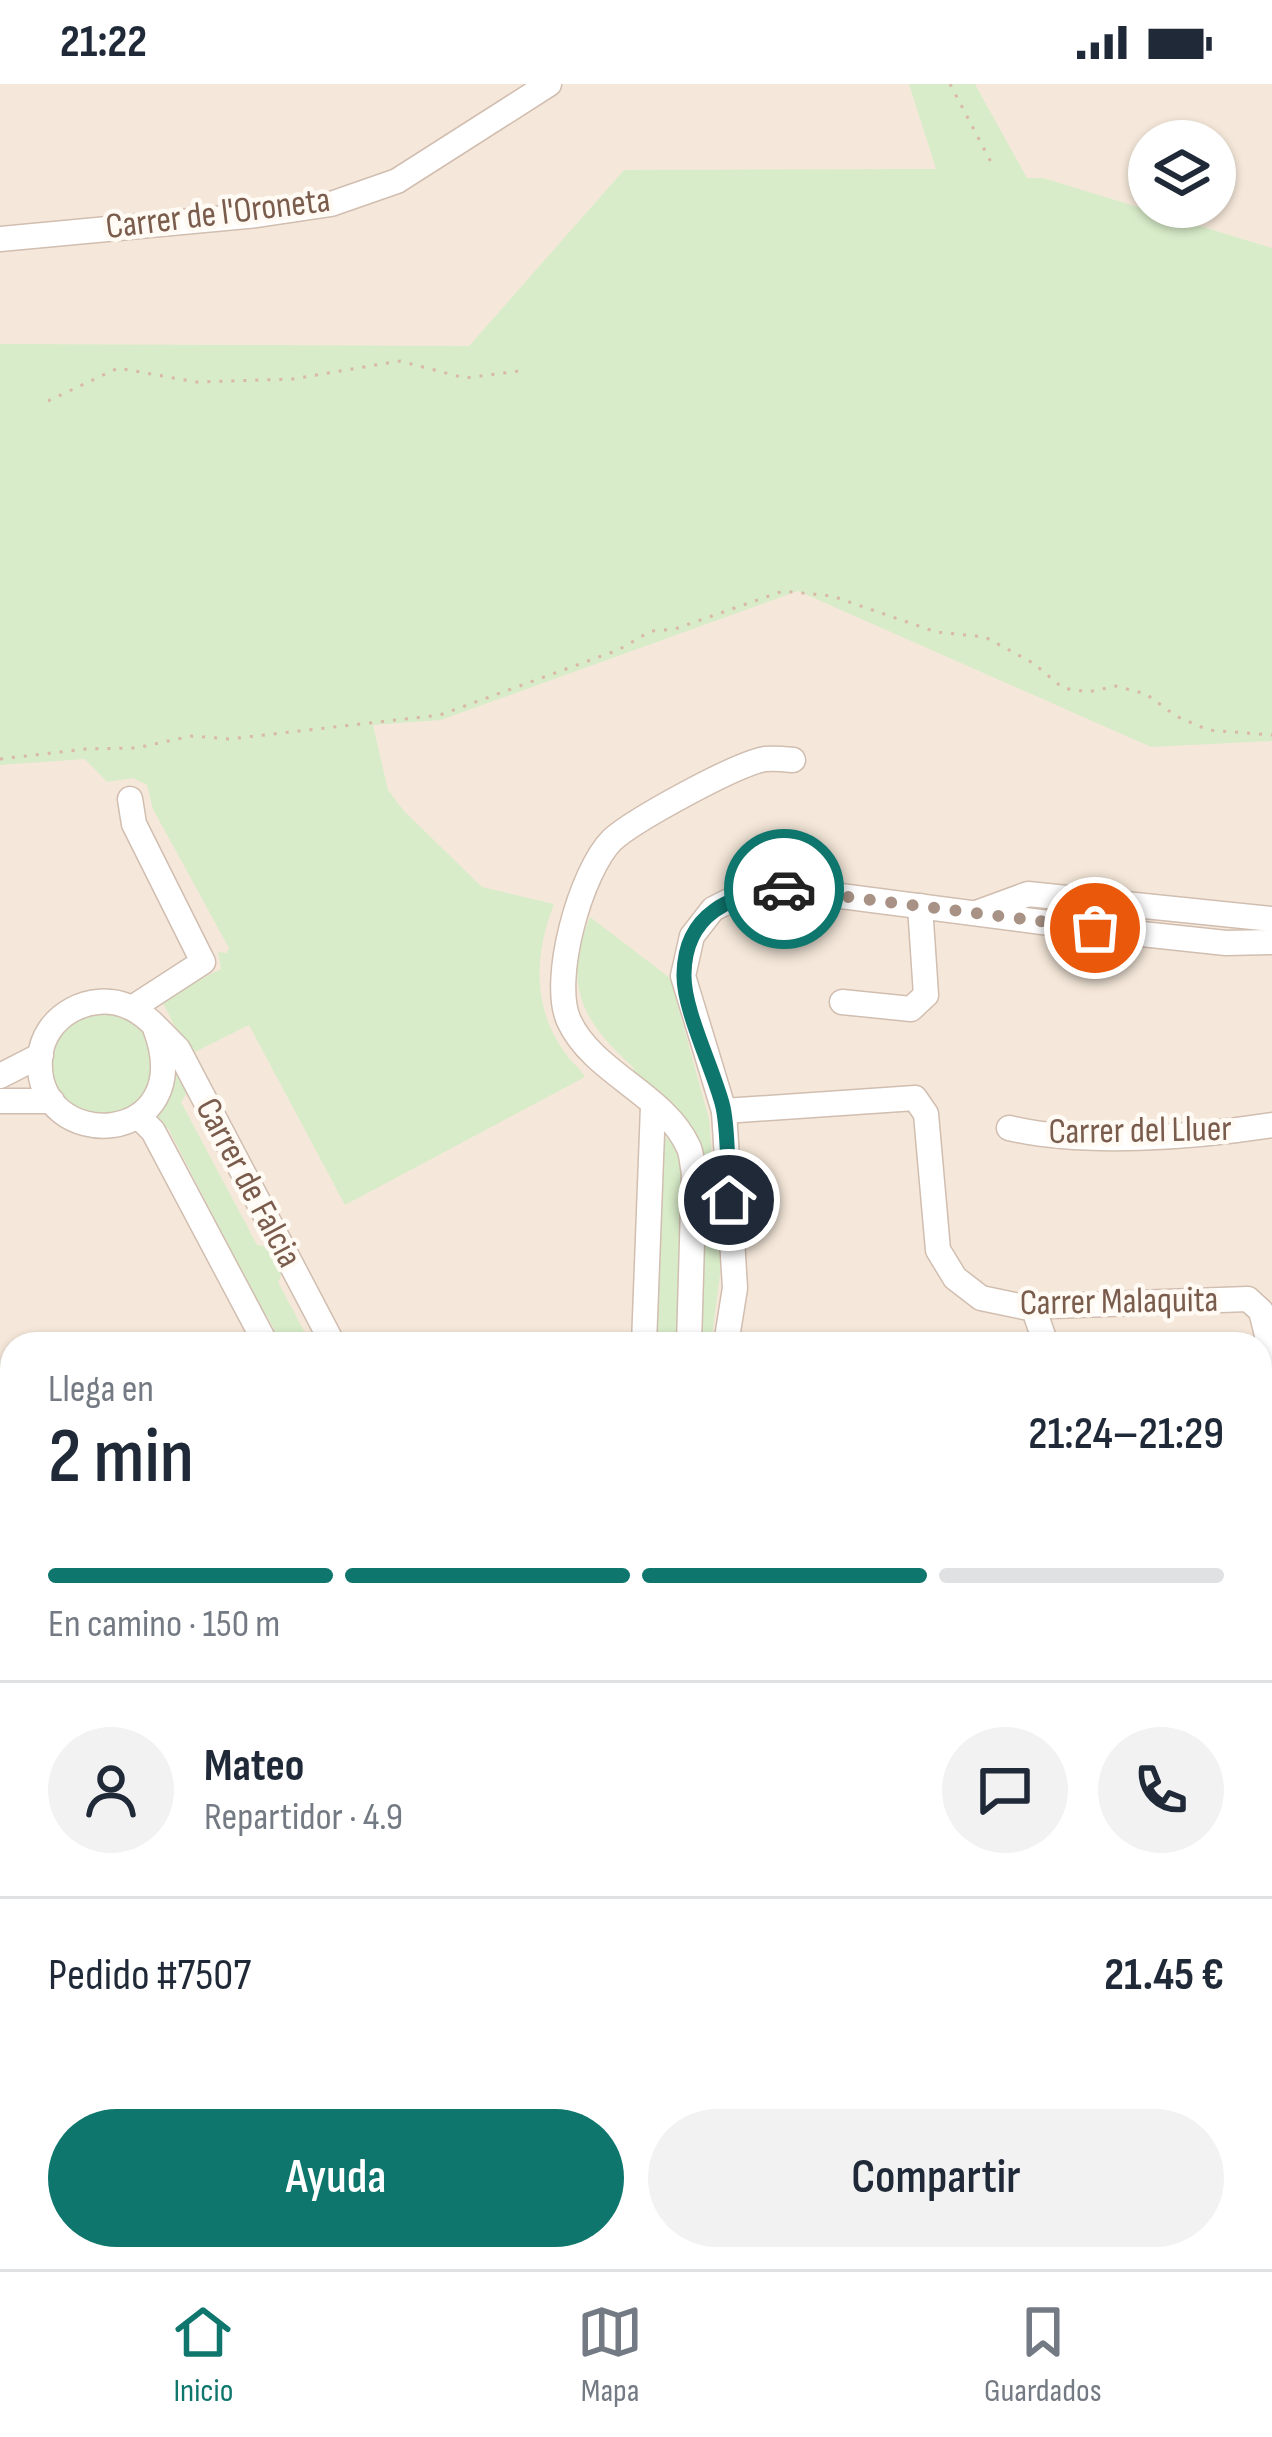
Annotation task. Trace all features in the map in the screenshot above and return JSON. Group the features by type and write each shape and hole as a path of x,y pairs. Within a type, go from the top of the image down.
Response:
{"street":[{"name":"Carrer de l'Oroneta","path":"0,238 331,204 397,181 549,84"},
{"path":"689,1332 694,1173 688,1145 588,1047 568,1020 561,976 596,862 611,842 635,823 714,780 767,759 793,760"},
{"path":"130,799 134,824 202,962 132,1009"},
{"path":"728,1332 735,1288 724,1111 683,976 692,936 713,909 747,892 787,889 1226,943 1272,942"},
{"path":"976,913 1028,894 1272,919"},
{"path":"842,1002 911,1009 926,995 920,906"},
{"path":"99,1000 132,1009 155,1028 166,1068 152,1103 138,1116 111,1126 94,1126 76,1121 52,1101 44,1086 44,1041 72,1008 99,1000"},
{"name":"Carrer de Falcia","path":"155,1028 178,1049 327,1332"},
{"path":"0,1076 41,1055"},
{"name":"Carrer Malaquita","path":"724,1111 915,1098 926,1114 938,1250 955,1278 981,1298 1007,1306 1248,1299 1261,1310 1266,1332"},
{"path":"0,1101 52,1101"},
{"path":"644,1332 653,1106"},
{"name":"Carrer de Falcia","path":"138,1116 153,1131 260,1332"},
{"name":"Carrer del Lluer","path":"1009,1128 1042,1136 1209,1135 1272,1125"},
{"path":"1033,1306 1042,1332"}],"path":[{"path":"950,84 992,164"},
{"path":"49,401 118,368 196,382 292,379 400,361 465,378 527,370"},
{"path":"0,759 136,748 191,736 229,740 440,715 618,650 651,632 675,629 783,591 832,596 936,632 986,637 1033,663 1064,688 1088,692 1116,686 1146,694 1176,716 1208,730 1272,735"}],"shaded area":[{"path":"0,84 1272,84 1272,1332 0,1332"}],"green space":[{"path":"909,84 975,84 1027,178 1043,178 1128,204 1128,228 1207,228 1272,248 1272,741 1151,747 798,591 441,720 373,725 388,790 404,811 482,887 554,904 540,962 542,1000 555,1037 585,1077 345,1205 249,1025 189,1055 161,999 221,969 218,952 227,953 229,948 153,809 147,785 133,778 107,782 85,759 0,765 0,344 469,346 624,170 936,169"},
{"path":"590,917 670,978 709,1119 721,1267 713,1332 697,1332 700,1174 629,1076 634,1068 590,1017 578,982"},
{"path":"100,1010 133,1021 146,1034 155,1069 141,1102 110,1120 60,1104 46,1052 66,1021"},
{"path":"177,1070 189,1090 181,1102 257,1245 273,1247 284,1269 278,1282 305,1332 276,1332 267,1316 253,1316 240,1291 249,1285 168,1128 152,1127 152,1118"},
{"path":"662,1135 672,1142 683,1170 680,1332 655,1332"}],"way so far":[{"path":"784,889 1095,928"}],"route":[{"path":"729,1200 724,1111 683,976 692,936 713,909 747,892 784,889"}]}
